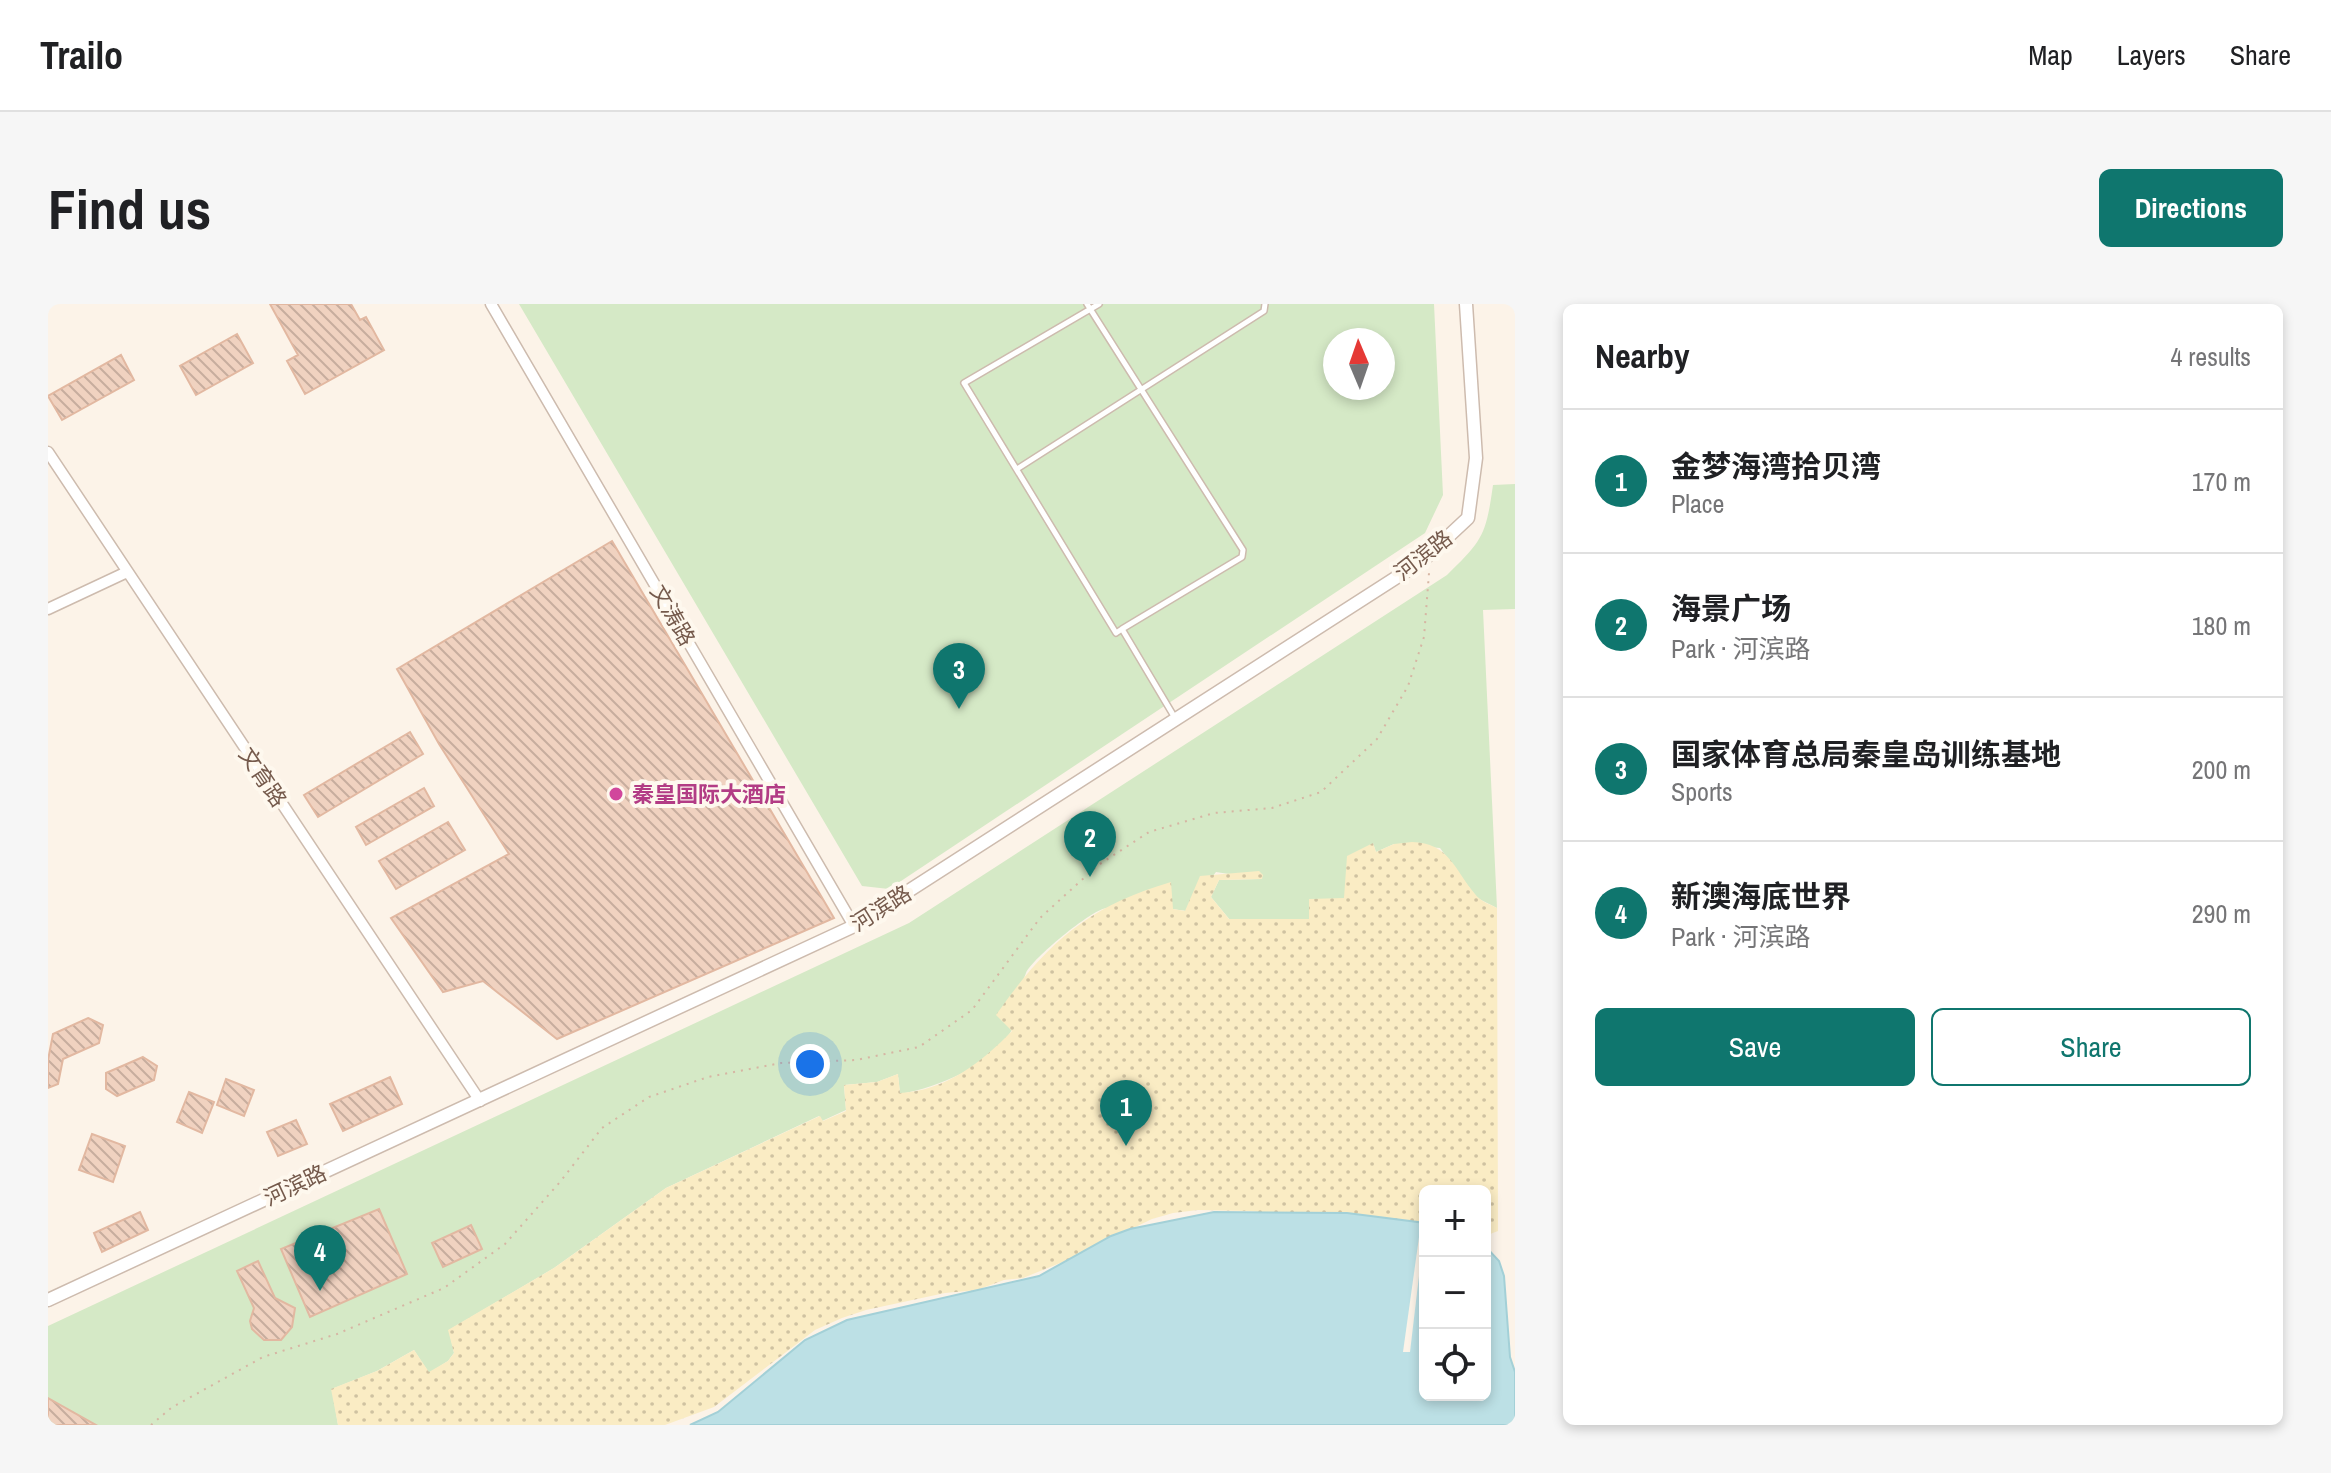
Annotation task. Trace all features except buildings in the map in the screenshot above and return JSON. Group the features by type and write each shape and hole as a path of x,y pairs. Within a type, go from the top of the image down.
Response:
{"street":[{"name":"文涛路","path":"491,304 854,926"},
{"name":"河滨路","path":"48,1300 854,926 1422,561 1468,518 1476,458 1466,304"},
{"name":"文育路","path":"48,452 480,1101"},
{"path":"48,609 127,572"}],"lane":[{"path":"1089,306 1243,550 1242,557 1116,633 964,383 1089,306 1099,304"},
{"path":"1017,469 1264,311 1265,304"},
{"path":"1122,629 1176,719"}],"path":[{"path":"151,1425 171,1408 263,1357 337,1334 444,1288 505,1244 560,1182 602,1128 649,1097 708,1077 781,1063 856,1060 919,1047 972,1010 1040,918 1097,866 1149,832 1214,813 1272,808 1321,792 1377,739 1408,686 1424,637 1431,552"}],"green space":[{"path":"519,304 1434,304 1443,495 1425,533 889,889 862,886"},
{"path":"1515,484 1515,609 1483,610 1497,908 1477,898 1440,848 1394,844 1376,852 1373,843 1344,898 1310,919 1230,920 1211,897 1219,880 1261,879 1216,872 1186,911 1134,906 1106,908 1076,926 1031,966 1023,980 1014,1027 1000,1045 975,1065 946,1081 900,1094 898,1074 877,1082 844,1085 846,1110 822,1121 819,1116 666,1188 554,1268 449,1330 454,1353 448,1361 429,1373 414,1350 377,1371 332,1389 338,1425 48,1425 48,1326 909,923 1447,575 1481,536 1493,485"}],"sand":[{"path":"1373,843 1376,852 1394,844 1424,843 1443,852 1477,896 1497,908 1498,1231 1491,1234 1491,1185 1419,1185 1419,1234 1251,1211 1173,1213 1152,1219 1023,1278 1004,1280 977,1290 945,1293 866,1310 842,1318 815,1330 714,1407 665,1425 338,1425 331,1389 377,1371 414,1350 429,1372 448,1361 454,1353 448,1330 554,1268 666,1188 820,1116 823,1121 846,1111 844,1085 877,1082 898,1074 900,1093 932,1087 962,1073 1012,1031 996,1015 1032,968 1070,931 1091,916 1115,903 1171,882 1173,909 1185,911 1200,876 1259,871 1262,879 1219,880 1211,897 1229,919 1309,919 1309,899 1344,898 1347,856"}],"water":[{"path":"1214,1212 1347,1213 1419,1222 1419,1401 1491,1401 1491,1252 1499,1261 1504,1276 1510,1357 1515,1372 1515,1425 690,1425 718,1412 805,1340 847,1320 1039,1276 1111,1236 1130,1229"}],"pier":[{"path":"1419,1237 1419,1276 1410,1352 1403,1352"}],"place":[{"name":"国家体育总局秦皇岛训练基地","path":"959,709"},
{"name":"秦皇国际大酒店","path":"616,794"},
{"name":"海景广场","path":"1090,877"},
{"name":"金梦海湾拾贝湾","path":"1126,1146"},
{"name":"新澳海底世界","path":"320,1291"}]}
